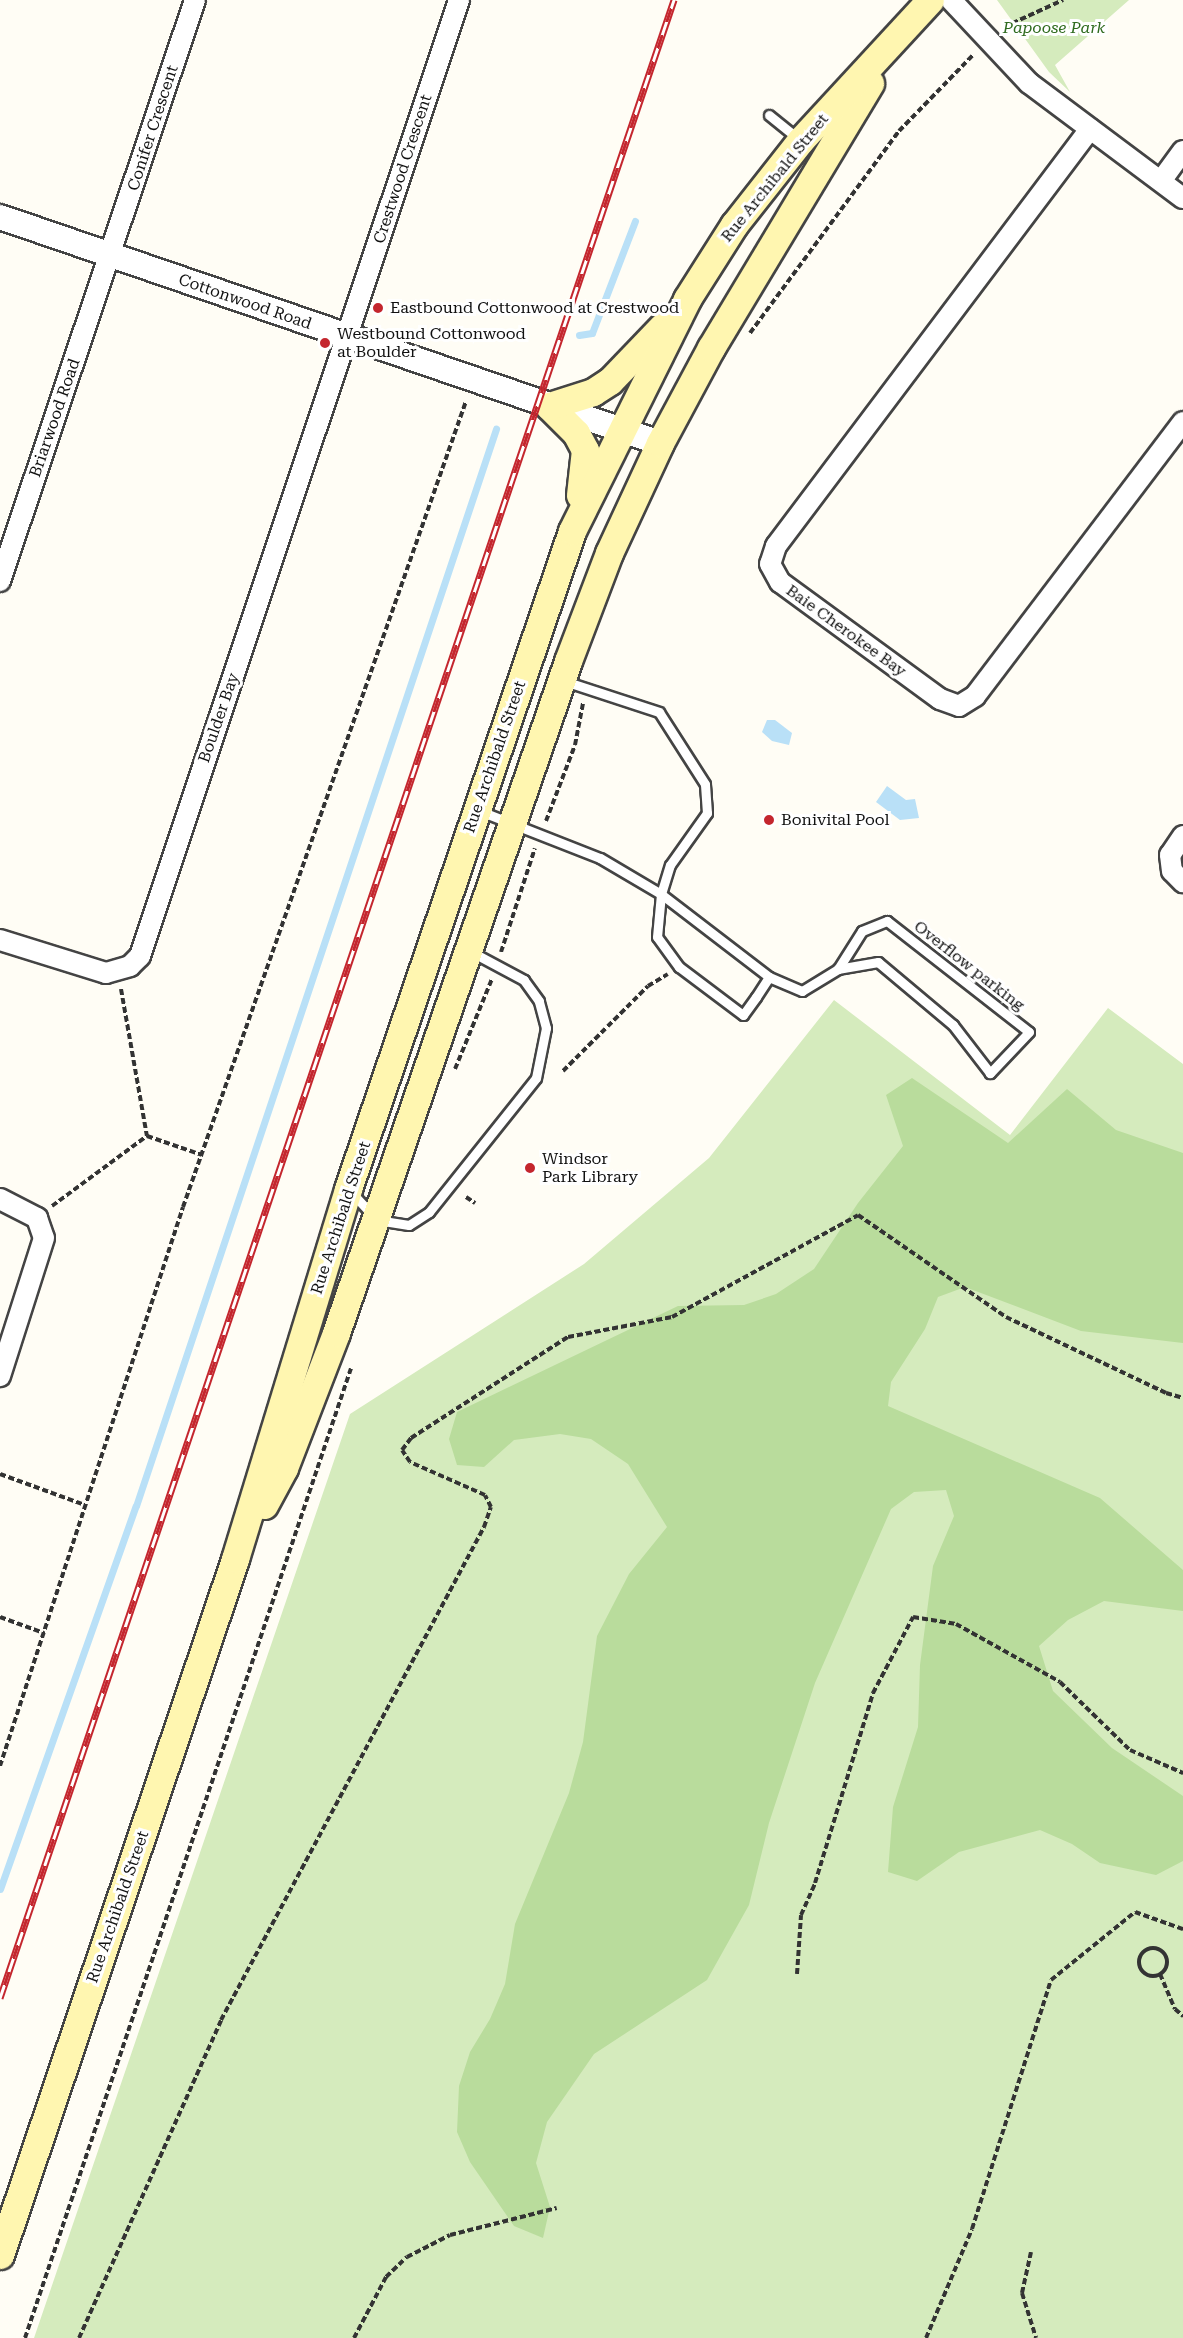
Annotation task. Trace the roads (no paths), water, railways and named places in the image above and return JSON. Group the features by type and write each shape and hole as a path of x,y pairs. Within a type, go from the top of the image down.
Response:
{"main road":[{"name":"Rue Archibald Street","path":"0,2255 235,1559 348,1189 572,531 621,428 687,300 734,225 801,140 933,1"},
{"name":"Rue Archibald Street","path":"235,1559 284,1468 377,1220 515,823 574,683 609,553 660,443 763,256 903,30"},
{"path":"572,531 586,466 585,450 576,433 549,406 593,392 610,381 687,300"}],"street":[{"name":"Conifer Crescent","path":"110,255 195,0"},
{"name":"Crestwood Crescent","path":"347,338 459,0"},
{"path":"933,1 991,39 1029,83 1183,198"},
{"name":"Baie Cherokee Bay","path":"1090,129 776,546 770,564 780,582 939,699 959,706 975,696 1183,422"},
{"path":"1161,181 1183,151"},
{"name":"Cottonwood Road","path":"0,217 347,338 621,428 660,443"},
{"name":"Briarwood Road","path":"0,581 110,255"},
{"name":"Boulder Bay","path":"0,940 76,967 118,972 140,956 347,338"},
{"path":"1183,836 1170,855 1172,871 1183,882"},
{"path":"0,1199 37,1218 44,1238 40,1257 0,1376"}],"lane":[{"path":"769,115 801,140"},
{"path":"478,810 542,833 600,858 661,894 769,977 743,1015 680,967 657,937 661,894 670,865 707,813 705,784 658,712 574,683"},
{"name":"Overflow parking","path":"769,977 802,991 838,969 878,962 953,1025 990,1073 1029,1032 887,921 862,931 838,969"},
{"path":"348,1189 377,1220 409,1225 429,1212 536,1078 546,1028 539,1001 524,980 469,951"}],"water":[{"path":"767,720 775,720 792,733 789,745 772,741 762,732"},
{"path":"887,786 906,800 915,799 919,818 900,820 876,802"}],"waterway":[{"path":"579,335 592,333 635,221"},
{"path":"0,1889 136,1506 496,429"}],"railway":[{"path":"0,1998 674,0"}],"place":[{"name":"Eastbound Cottonwood at Crestwood","path":"378,308"},
{"name":"Westbound Cottonwood at Boulder","path":"325,343"},
{"name":"Bonivital Pool","path":"769,820"},
{"name":"Windsor Park Library","path":"530,1168"}],"park label":[{"name":"Papoose Park","path":"1054,28"}]}
